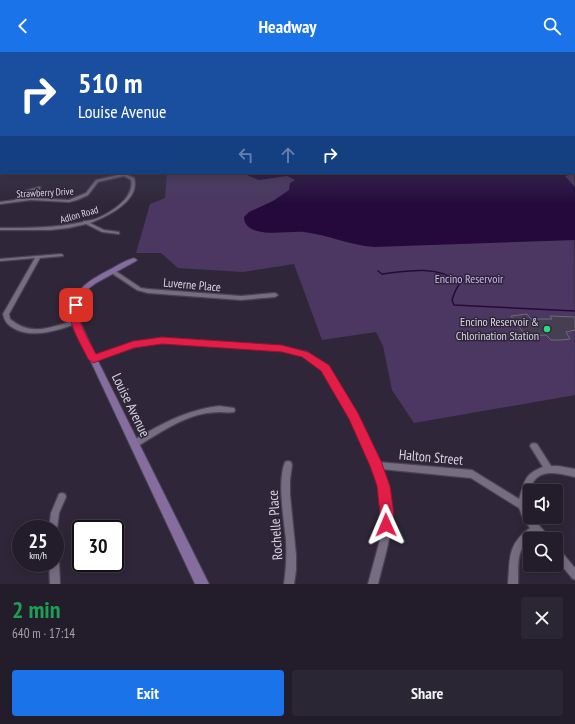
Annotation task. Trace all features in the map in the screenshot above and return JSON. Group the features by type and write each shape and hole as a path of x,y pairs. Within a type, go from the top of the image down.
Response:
{"street":[{"name":"Strawberry Drive","path":"0,203 17,200 76,199 87,194 96,181 107,177 126,174"},
{"name":"Adlon Road","path":"0,229 39,230 57,228 85,222 110,212 118,208 129,197 134,183 133,179 126,174"},
{"path":"17,200 26,192 39,188"},
{"path":"85,222 103,231 118,233"},
{"path":"0,260 62,255"},
{"path":"38,258 9,308 6,314 7,320 21,330 34,332 53,329 76,322"},
{"name":"Louise Avenue","path":"134,260 93,281 79,295 74,311 76,322 202,584"},
{"name":"Luverne Place","path":"112,271 139,289 148,292 241,298 275,294"},
{"path":"93,359 133,345 162,340 282,349 305,354 325,368 354,416 384,486 387,514 381,556 373,584"},
{"path":"135,444 196,412 215,408 232,410"},
{"path":"534,446 549,469"},
{"name":"Rochelle Place","path":"288,465 285,480 290,555 289,584"},
{"name":"Halton Street","path":"376,465 472,474 522,505"},
{"path":"513,584 515,551 518,542 535,530 522,505 527,481 537,472 549,469 575,472"},
{"path":"54,520 55,513 62,497"},
{"path":"563,560 575,575"},
{"path":"54,572 55,584"}],"green space":[{"name":"Encino Reservoir","path":"167,174 574,174 575,395 414,423 392,390 383,346 376,332 322,340 294,264 243,272 178,268 161,253 136,253 150,204 165,198"}],"shaded area":[{"name":"Encino Reservoir","path":"244,174 572,174 565,176 575,187 575,240 374,247 304,232 269,233 257,231 248,226 244,220 244,217 249,212 273,201 289,190 290,183 295,180 287,176 259,180"}],"building":[{"name":"Encino Reservoir & Chlorination Station","path":"527,314 531,319 552,319 550,316 575,317 575,330 566,332 570,339 551,340 546,335 526,336 511,316"}],"waterway":[{"path":"378,271 382,274 422,270 431,271 441,273 458,282"},
{"path":"472,277 464,280 459,285 452,300 454,305 575,311"}],"place":[{"name":"Encino Reservoir & Chlorination Station","path":"547,329"}],"route":[{"path":"76,305 74,317 85,338 93,359 117,349 148,341 162,340 282,349 305,354 325,368 354,416 376,465 384,486 387,514 386,525"}]}
